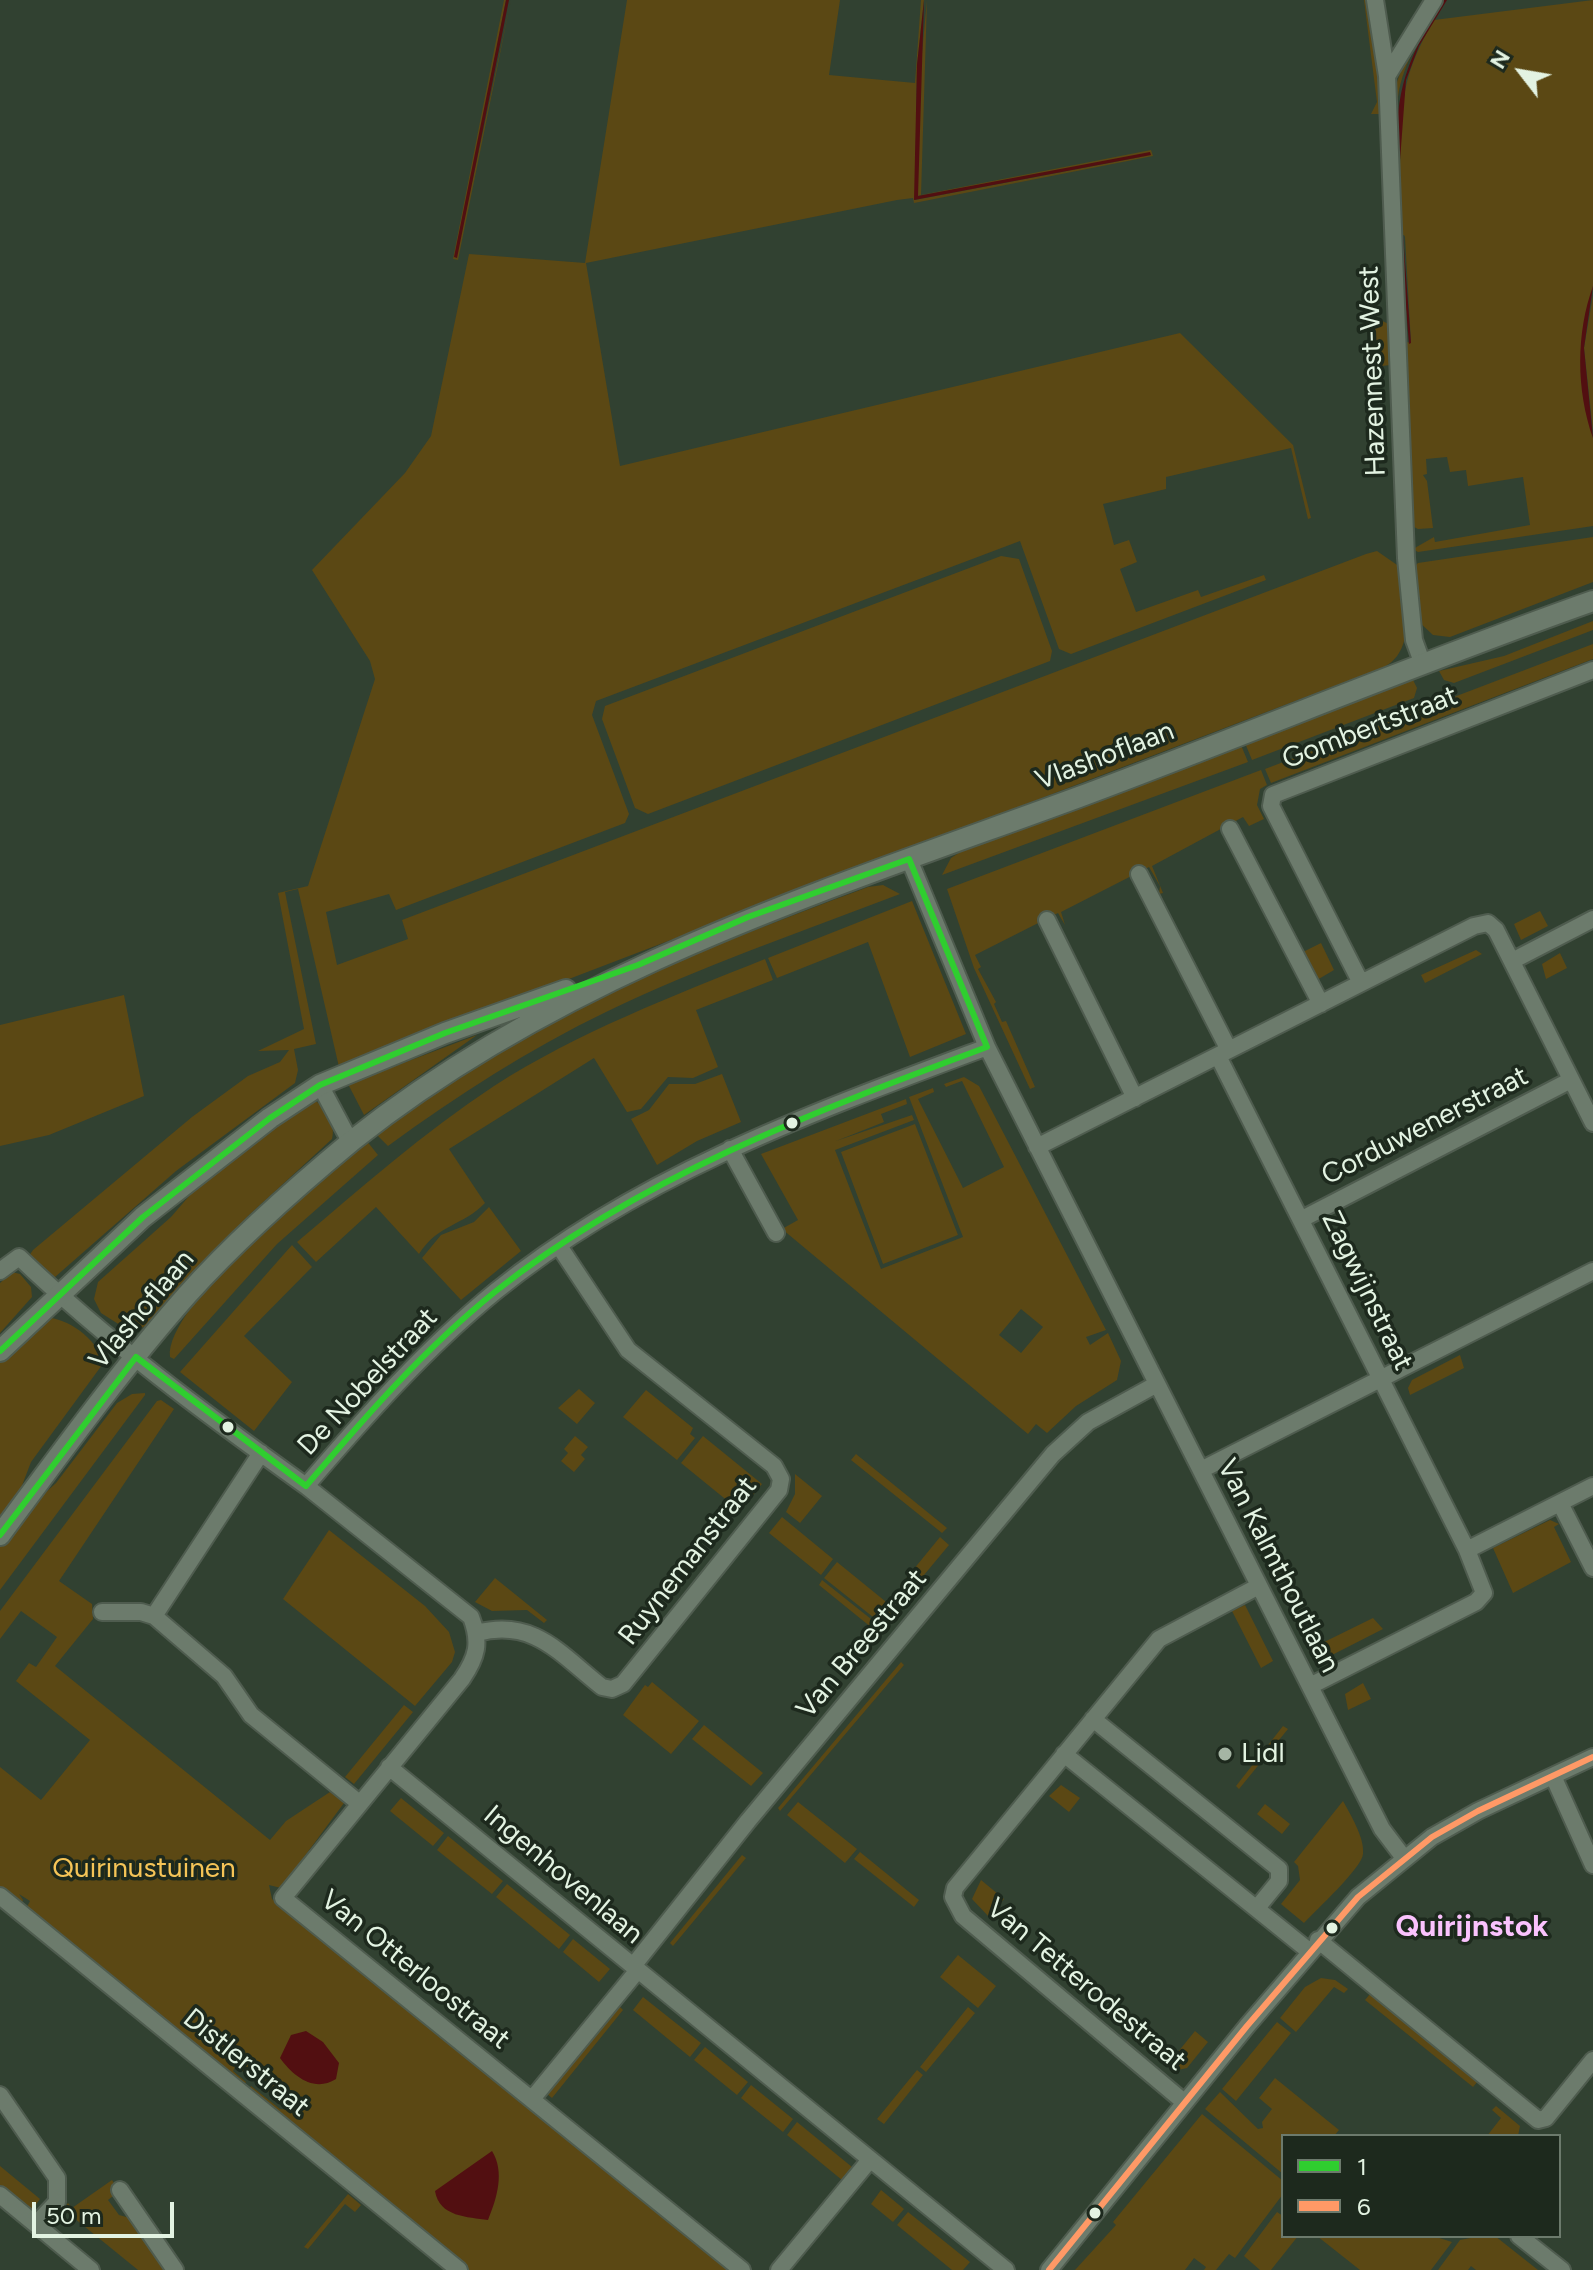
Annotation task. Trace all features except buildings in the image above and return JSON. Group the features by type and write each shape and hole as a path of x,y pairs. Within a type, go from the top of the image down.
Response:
{"street":[{"name":"Hazennest-West","path":"1375,0 1387,76 1406,558 1414,640 1422,662"},
{"path":"1387,76 1434,0"},
{"name":"Vlashoflaan","path":"0,1351 143,1217 270,1118 320,1085 445,1033 638,965 748,917 1091,792 1422,662 1593,601"},
{"name":"Gombertstraat","path":"1361,983 1271,806 1273,795 1593,670"},
{"path":"1230,829 1321,1004"},
{"name":"Van Kalmthoutlaan","path":"909,859 987,1047 1382,1829 1404,1858"},
{"name":"Zagwijnstraat","path":"1139,874 1302,1219 1483,1584 1484,1593 1476,1602 1310,1686"},
{"path":"1512,961 1593,919"},
{"path":"1047,920 1135,1098"},
{"path":"1037,1147 1474,926 1488,923 1496,930 1593,1123"},
{"name":"Vlashoflaan","path":"0,1535 136,1357 188,1294 257,1223 351,1143 425,1088 497,1042 638,965"},
{"name":"De Nobelstraat","path":"0,1271 19,1257 58,1294 136,1357 306,1486 380,1399 438,1342 497,1290 559,1246 634,1199 730,1149 805,1115 987,1047"},
{"name":"Corduwenerstraat","path":"1302,1219 1571,1080"},
{"path":"320,1085 351,1143"},
{"path":"730,1149 776,1233"},
{"name":"Ruynemanstraat","path":"477,1633 516,1627 537,1636 602,1687 612,1689 623,1684 779,1490 781,1479 774,1466 628,1350 559,1246"},
{"path":"1201,1470 1593,1271"},
{"name":"Van Breestraat","path":"635,1968 748,1821 1050,1456 1088,1422 1157,1384"},
{"path":"154,1616 261,1453"},
{"path":"306,1486 471,1617 477,1633 477,1651 468,1669 389,1767"},
{"path":"1467,1550 1593,1486"},
{"path":"1560,1503 1591,1563"},
{"name":"Van Tetterodestraat","path":"1184,2102 955,1907 955,1888 1159,1639 1259,1586"},
{"path":"102,1612 141,1612 154,1616 224,1676 251,1715 359,1803"},
{"path":"1093,1719 1279,1869 1279,1881 1257,1908"},
{"path":"1064,1754 1257,1908 1314,1945 1537,2128 1593,2060"},
{"path":"1049,2270 1314,1945 1358,1897 1404,1858 1478,1811 1593,1757"},
{"name":"Ingenhovenlaan","path":"389,1767 1006,2270"},
{"name":"Van Otterloostraat","path":"389,1767 283,1898 742,2270"},
{"path":"1553,1776 1593,1865"},
{"name":"Distlerstraat","path":"0,1896 459,2270"},
{"path":"532,2099 635,1968"},
{"path":"0,2095 57,2178 57,2202 36,2224"},
{"path":"779,2270 869,2161"},
{"path":"120,2190 175,2270"},
{"path":"0,2195 91,2270"},
{"path":"1522,2238 1562,2270"}],"green space":[{"path":"504,0 456,258 511,0 458,260 453,259"},
{"path":"627,0 840,0 829,75 915,83 921,0 924,0 917,65 915,200 1151,155 917,196 919,85 927,0 921,195 1151,150 1153,156 914,203 913,198 897,200 586,263 620,466 1180,333 1293,445 1311,518 1308,519 1291,448 1166,477 1166,489 1103,504 1114,545 1129,540 1137,562 1120,569 1136,612 1198,590 1201,597 1264,575 1266,580 1071,654 1059,649 1020,541 596,701 592,715 629,814 625,823 396,910 389,894 326,912 337,965 408,939 402,920 1366,554 1377,551 1400,567 1406,622 1402,648 1395,659 1384,667 339,1067 298,889 285,892 316,1044 294,1049 298,1070 295,1083 176,1171 55,1277 49,1278 27,1259 33,1250 192,1117 248,1076 280,1062 289,1050 258,1051 304,1029 278,893 308,886 375,679 370,661 312,570 405,473 431,436 469,254 585,263"},
{"path":"1364,0 1370,0 1382,72 1383,114 1371,114 1377,102"},
{"path":"1439,0 1443,0 1416,46 1401,84 1397,115 1400,173 1401,129 1408,77 1434,20 1593,0 1593,286 1581,352 1586,408 1593,438 1593,526 1418,552 1413,549 1434,537 1435,542 1530,525 1523,477 1468,486 1466,470 1450,472 1447,457 1426,459 1427,474 1423,475 1427,481 1433,528 1418,529 1410,525 1395,190 1401,187 1401,176 1397,174 1393,96 1405,59","holes":["1400,236 1405,237 1411,343 1407,342"]},
{"path":"1593,295 1593,431 1584,348"},
{"path":"1380,320 1389,324 1391,365 1381,366 1371,321"},
{"path":"1593,537 1593,582 1450,637 1433,635 1418,621 1414,567 1418,563"},
{"path":"1001,556 1019,559 1052,651 1050,661 648,814 635,808 602,719 605,706"},
{"path":"1593,621 1593,630 1454,683 1444,680 1439,671 1504,656"},
{"path":"1593,644 1593,659 1271,783 1265,769"},
{"path":"1413,680 1417,688 1414,698 1252,760 1245,743"},
{"path":"1241,745 1248,762 942,875 951,858 965,849"},
{"path":"1261,770 1267,785 1260,789 1257,805 1264,819 1249,826 1243,817 1152,866 1163,893 1159,894 1160,886 1149,867 1061,912 1065,925 1058,913 975,955 981,967 978,969 996,1002 994,1004 1002,1022 1006,1021 1035,1087 1030,1089 974,968 947,889"},
{"path":"883,885 900,894 715,964 606,1012 494,1074 388,1146 375,1133 491,1054 612,991 738,937 868,887"},
{"path":"912,901 966,1034 910,1057 868,942 777,978 768,958"},
{"path":"1540,911 1548,926 1521,940 1514,924"},
{"path":"1321,943 1334,970 1317,980 1301,953"},
{"path":"1476,950 1482,954 1425,983 1421,975"},
{"path":"1560,953 1567,968 1546,979 1542,964"},
{"path":"765,959 773,980 696,1010 718,1067 693,1078 668,1077 641,1109 627,1112 594,1058 449,1149 485,1203 434,1237 419,1254 376,1207 316,1262 297,1242 393,1161 494,1086 626,1016"},
{"path":"124,995 144,1096 49,1135 0,1146 0,1025"},
{"path":"477,1035 364,1115 348,1084"},
{"path":"722,1074 741,1122 697,1141 657,1165 631,1119 649,1110 669,1084 695,1084"},
{"path":"964,1077 979,1086 1106,1330 1086,1337 1090,1345 1108,1333 1121,1361 1117,1380 1076,1406 1047,1433 1036,1424 1028,1434 782,1229 798,1220 761,1154 906,1099 907,1104 881,1114 884,1122 836,1141 912,1115 914,1120 835,1150 881,1269 963,1237 909,1097 933,1088 934,1092 918,1099 963,1188 1004,1167 962,1081 946,1087 944,1084","holes":["1021,1309 1043,1327 1021,1353 999,1335"]},
{"path":"313,1100 329,1116 333,1128 332,1139 248,1216 151,1324 131,1332 101,1313 94,1299 98,1282 171,1217 209,1173"},
{"path":"915,1124 958,1235 883,1264 841,1152"},
{"path":"366,1140 378,1155 277,1244 174,1359 170,1357 175,1334 192,1306 219,1275 250,1242"},
{"path":"489,1207 521,1251 461,1300 422,1258 441,1235 474,1222"},
{"path":"292,1245 312,1267 244,1336 292,1382 254,1431 180,1372"},
{"path":"12,1272 20,1274 31,1287 32,1297 0,1333 0,1283"},
{"path":"50,1318 67,1323 84,1334 97,1349 102,1365 31,1462 18,1496 0,1524 0,1363 40,1323"},
{"path":"1460,1355 1464,1368 1410,1395 1408,1388 1412,1380"},
{"path":"579,1389 595,1403 577,1424 558,1408"},
{"path":"646,1390 693,1428 690,1434 695,1438 677,1460 623,1417"},
{"path":"145,1393 0,1590 0,1542 18,1518 56,1483 117,1403 132,1394"},
{"name":"Quirinustuinen","path":"161,1400 174,1409 59,1581 92,1604 93,1619 55,1666 270,1840 286,1821 330,1792 344,1803 281,1888 269,1885 272,1899 728,2270 469,2270 248,2090 251,2086 280,2109 292,2110 236,2066 233,2071 246,2082 243,2086 26,1909 30,1901 19,1894 23,1900 21,1905 0,1888 0,1767 41,1800 90,1740 16,1681 29,1663 36,1667 57,1637 21,1611 0,1639 0,1611 157,1401"},
{"path":"575,1436 588,1447 581,1455 585,1459 574,1472 561,1461 568,1453 564,1449"},
{"path":"703,1436 762,1484 740,1511 681,1463"},
{"path":"856,1454 947,1528 942,1533 851,1460"},
{"path":"795,1474 822,1496 800,1523 786,1512 795,1494"},
{"path":"782,1517 833,1559 821,1575 769,1533"},
{"path":"1550,1520 1559,1524 1554,1527 1571,1562 1513,1593 1493,1548"},
{"path":"329,1530 425,1606 449,1632 455,1652 452,1662 415,1706 283,1599"},
{"path":"940,1537 949,1545 909,1593 900,1586"},
{"path":"837,1562 896,1610 883,1625 824,1578"},
{"path":"495,1578 547,1620 544,1623 527,1610 492,1611 475,1602"},
{"path":"822,1580 881,1627 877,1632 819,1585"},
{"path":"1245,1605 1273,1661 1261,1668 1232,1611"},
{"path":"1373,1618 1383,1629 1332,1655 1318,1650 1316,1646"},
{"path":"901,1662 904,1665 780,1811 778,1808"},
{"path":"652,1682 699,1721 671,1754 623,1715 645,1685 648,1687"},
{"path":"1363,1683 1371,1699 1348,1710 1345,1694"},
{"path":"404,1705 413,1712 354,1784 345,1777"},
{"path":"704,1725 763,1773 751,1786 692,1739"},
{"path":"1283,1726 1288,1729 1239,1789 1236,1786"},
{"path":"1061,1785 1080,1798 1069,1812 1049,1796"},
{"path":"401,1798 444,1833 433,1846 390,1811"},
{"path":"1343,1801 1359,1834 1363,1854 1347,1879 1304,1923 1281,1904 1300,1880 1298,1866 1294,1862"},
{"path":"798,1802 857,1849 845,1863 787,1815"},
{"path":"1265,1804 1290,1824 1282,1834 1257,1814"},
{"path":"448,1836 503,1881 492,1894 437,1850"},
{"path":"860,1852 919,1900 914,1907 854,1859"},
{"path":"742,1855 746,1858 673,1946 670,1943"},
{"path":"981,1880 1004,1899 989,1917 972,1899"},
{"path":"507,1884 570,1935 559,1949 496,1897"},
{"path":"573,1939 610,1969 599,1982 563,1952"},
{"path":"958,1955 996,1986 978,2008 940,1977"},
{"path":"1321,1978 1335,1980 1348,1989 1344,1993 1334,1987 1296,2032 1280,2018 1305,1987"},
{"path":"1370,1994 1478,2081 1473,2087 1365,2000"},
{"path":"643,1997 701,2043 690,2057 633,2010"},
{"path":"619,2006 623,2010 552,2098 547,2094"},
{"path":"968,2007 975,2013 926,2072 920,2067"},
{"path":"1277,2022 1291,2033 1236,2101 1222,2089"},
{"path":"1195,2031 1208,2042 1187,2068 1178,2070 1169,2063"},
{"path":"705,2047 748,2082 737,2095 694,2060"},
{"path":"917,2070 923,2075 884,2124 877,2119"},
{"path":"1275,2078 1339,2130 1336,2134 1281,2134 1281,2172 1205,2109 1220,2092 1258,2129 1263,2128 1262,2122 1272,2109 1259,2098"},
{"path":"751,2085 793,2119 783,2132 741,2098"},
{"path":"1496,2106 1520,2126 1518,2134 1489,2134 1501,2118 1492,2110"},
{"path":"1202,2114 1281,2179 1281,2197 1235,2258 1229,2254 1216,2270 1204,2270 1206,2267 1194,2258 1185,2270 1075,2270 1116,2225 1113,2222"},
{"path":"797,2122 852,2167 842,2180 787,2135"},
{"path":"0,2166 40,2199 32,2210 0,2185"},
{"path":"112,2180 119,2191 108,2200 119,2215 130,2218 166,2270 138,2270 63,2209 68,2203 72,2208"},
{"path":"881,2190 904,2209 893,2222 871,2204"},
{"path":"348,2194 361,2205 355,2212 345,2204 308,2249 304,2247"},
{"path":"908,2212 970,2262 963,2270 952,2270 897,2225"},
{"path":"1277,2212 1281,2215 1281,2238 1296,2238 1271,2270 1260,2270 1244,2256"},
{"path":"1320,2238 1439,2238 1452,2242 1431,2270 1360,2270"},
{"path":"1498,2238 1538,2270 1476,2270 1471,2266 1468,2270 1438,2270 1460,2240"}],"shaded area":[{"path":"506,0 509,0 457,258 454,257"},
{"path":"924,0 918,196 1150,152 1151,155 914,200 917,65"},
{"path":"1443,0 1447,0 1419,46 1406,80 1399,174 1397,122 1403,85 1415,51"},
{"path":"1403,235 1411,343 1409,344 1400,236"},
{"path":"1593,286 1584,348 1593,438 1583,401 1580,362 1583,323"},
{"path":"306,2031 323,2042 339,2063 336,2079 328,2083 312,2083 291,2071 280,2058 291,2035"},
{"path":"492,2151 499,2176 497,2194 488,2220 448,2211 435,2191"}],"transit line":[{"name":"1","path":"0,1351 143,1217 270,1118 320,1085 445,1033 638,965 748,917 909,859 987,1047 859,1096 732,1150 610,1213 552,1250 496,1291 445,1336 373,1409 306,1486 136,1357 0,1535"},
{"name":"6","path":"1049,2270 1247,2026 1358,1897 1432,1837 1478,1811 1593,1757"}],"place":[{"name":"Lidl","path":"1225,1754"}],"district":[{"name":"Quirijnstok","path":"1472,1927"}]}
